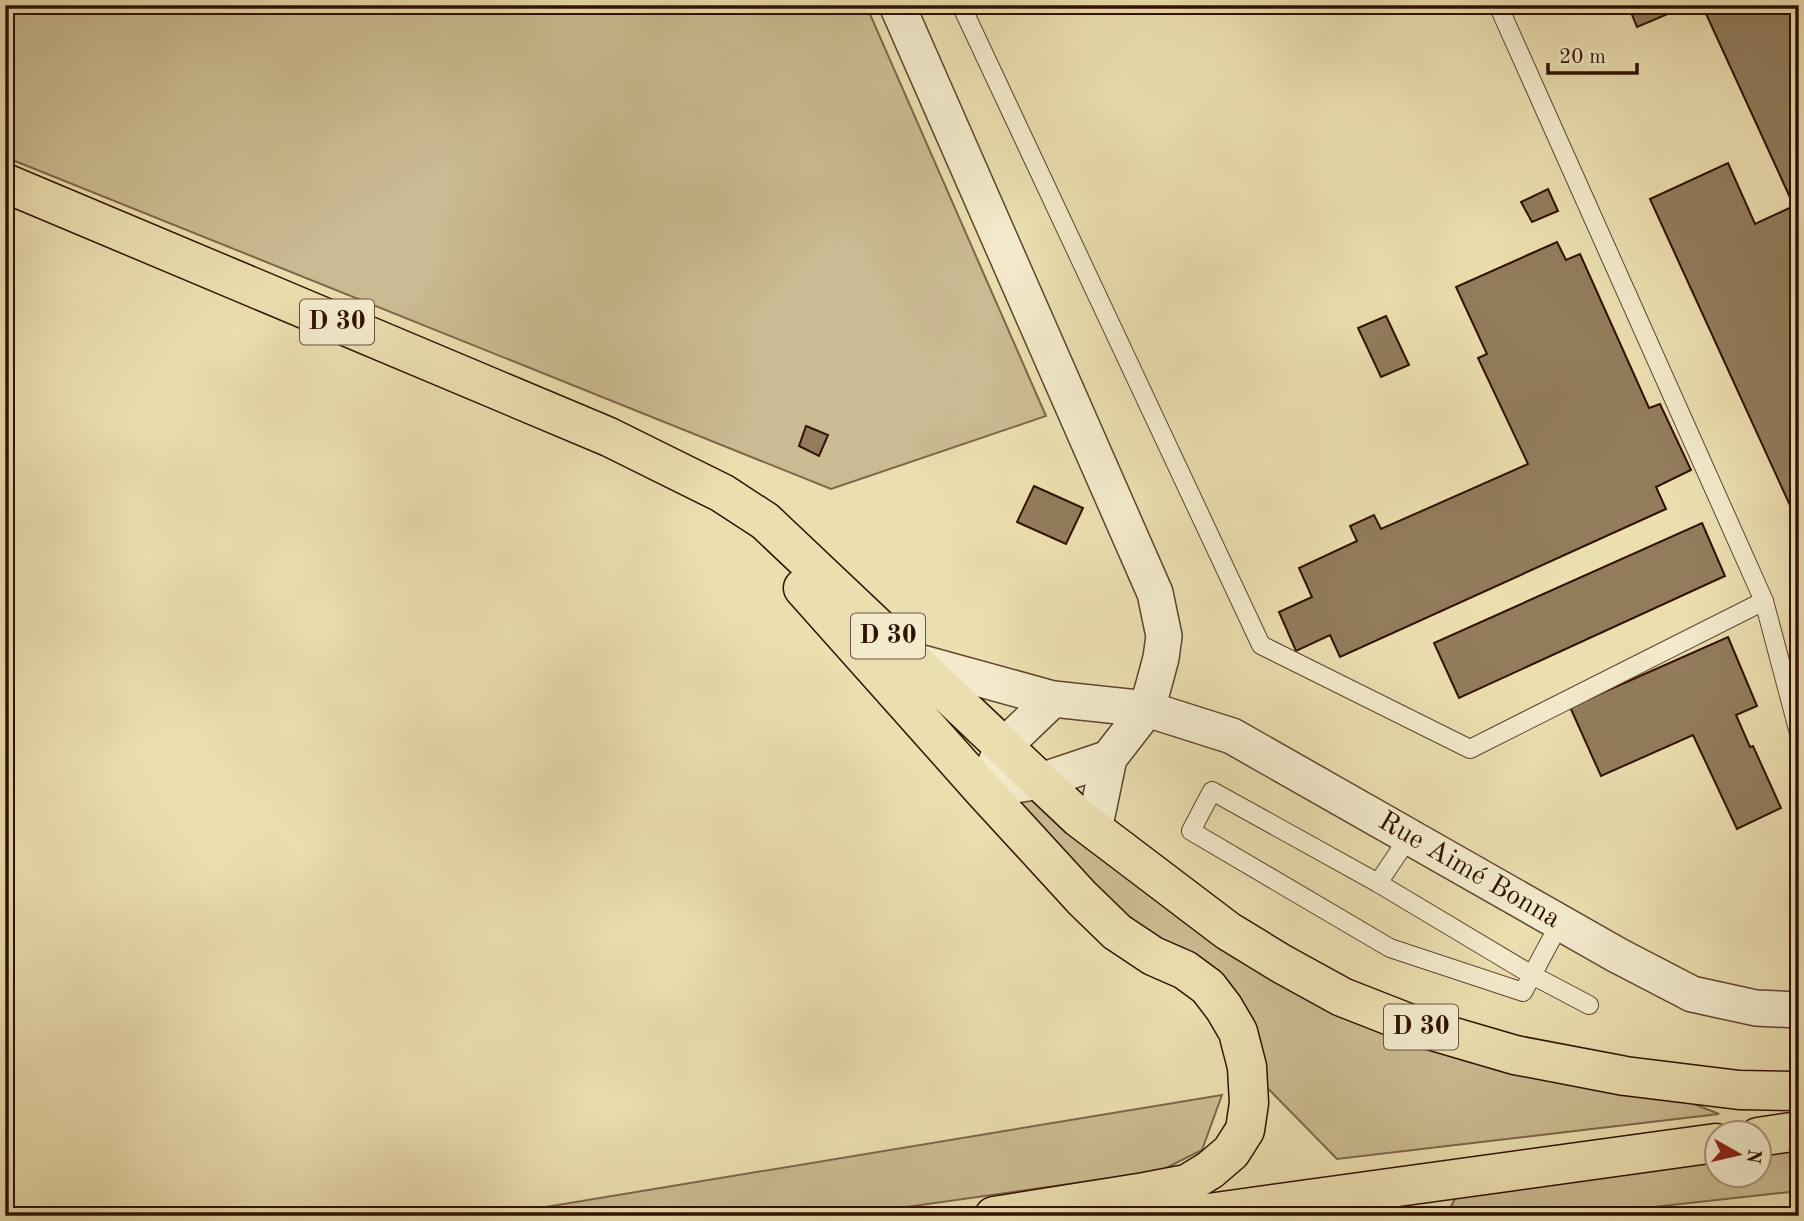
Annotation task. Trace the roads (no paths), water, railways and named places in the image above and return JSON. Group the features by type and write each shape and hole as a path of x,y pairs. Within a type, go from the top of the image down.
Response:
{"main road":[{"name":"D 30","path":"5,183 609,437 722,493 765,521 1079,818 1239,938 1342,997 1416,1026 1515,1055 1625,1076 1739,1090 1799,1091"},
{"name":"D 30","path":"666,465 759,541 1082,898 1117,932 1153,957 1185,970 1208,987 1238,1032 1247,1067 1249,1103 1245,1130 1231,1152 1210,1170 1186,1184 994,1216"},
{"path":"1772,1135 1799,1131"},
{"path":"1187,1216 1702,1145"}],"street":[{"path":"897,5 1155,593 1164,636 1161,658 1146,709 1109,758 1094,830"},
{"name":"Rue Aimé Bonna","path":"915,661 1053,699 1146,709 1232,736 1617,955 1692,994 1756,1008 1799,1010"},
{"path":"983,790 1003,747 1053,699"},
{"path":"983,790 1041,781 1109,758"}],"lane":[{"path":"961,5 1261,645 1470,749 1764,601"},
{"path":"1498,5 1764,601 1799,733"},
{"path":"1560,923 1532,975 1523,992 1390,948 1191,831 1212,790 1378,883 1532,975 1589,1005"},
{"path":"1378,883 1409,837"}]}
